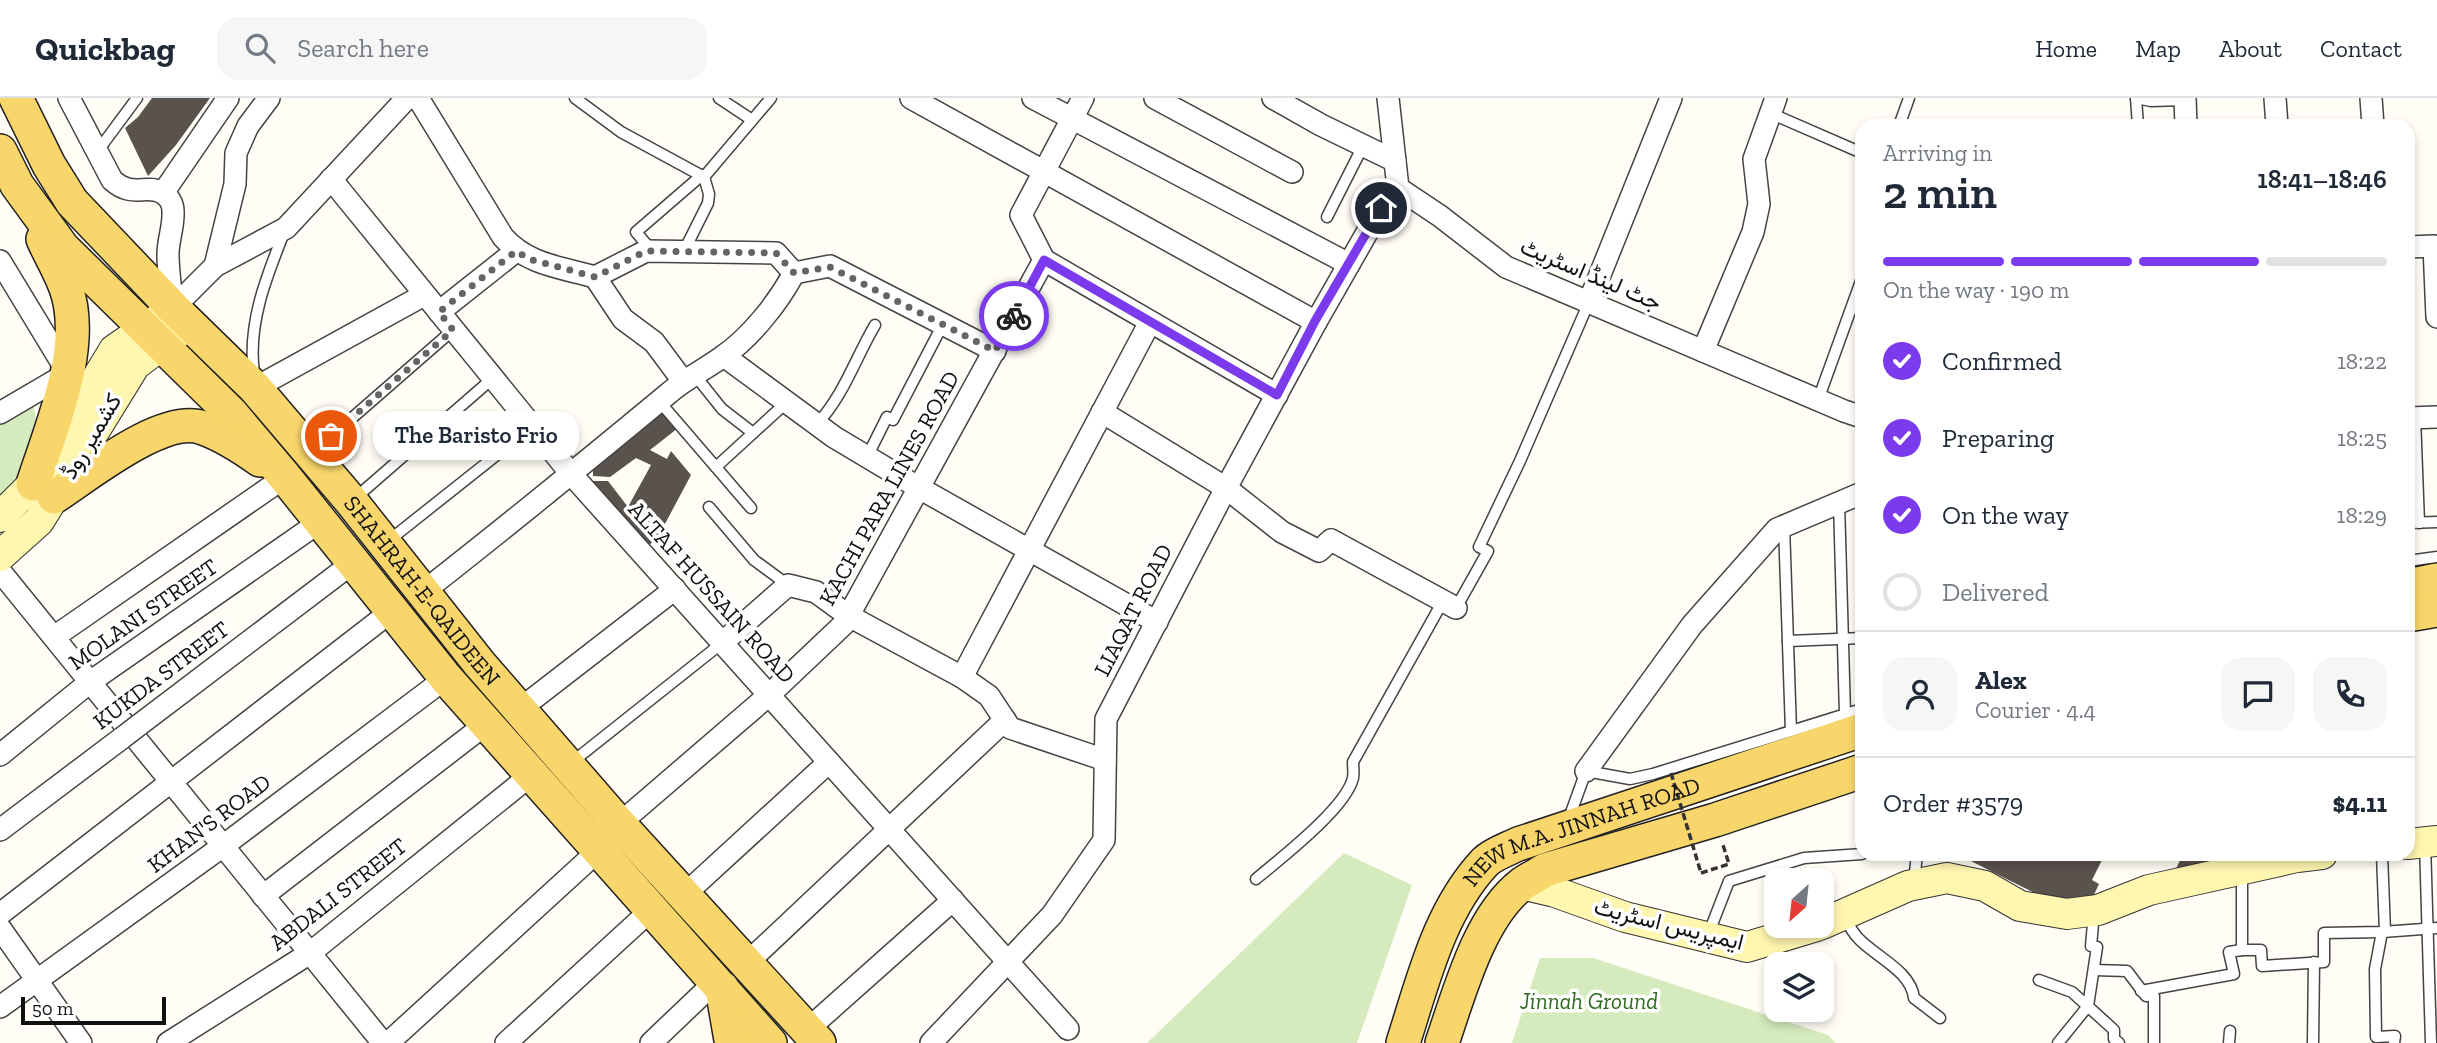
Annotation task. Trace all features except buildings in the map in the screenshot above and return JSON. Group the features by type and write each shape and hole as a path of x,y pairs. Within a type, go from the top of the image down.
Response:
{"main road":[{"name":"SHAHRAH-E-QAIDEEN","path":"16,98 49,165 72,202 181,316 256,388 351,501 479,663 619,824 818,1039"},
{"path":"0,151 67,289 72,330 68,373 44,490"},
{"path":"17,185 63,248 152,337"},
{"name":"SHAHRAH-E-QAIDEEN","path":"152,337 231,413 486,724 769,1043"},
{"path":"44,490 153,433 173,426 201,426 248,452 285,477"},
{"path":"2415,585 2437,580"},
{"path":"2415,614 2437,610"},
{"name":"NEW M.A. JINNAH ROAD","path":"1402,1043 1432,954 1457,898 1487,860 1518,844 1854,722"},
{"name":"NEW M.A. JINNAH ROAD","path":"1442,1043 1464,976 1500,907 1521,884 1545,870 1715,820 1855,773"},
{"path":"1379,1043 1394,1001 1432,954"},
{"path":"1452,1043 1464,976"},
{"path":"719,985 731,1040 734,1043"}],"street":[{"path":"69,98 112,180 124,189 151,190 163,193 169,198 173,211 168,254 181,316"},
{"path":"163,193 228,98"},
{"path":"152,337 181,316 215,266 235,184 236,153 248,126 270,98"},
{"path":"215,266 286,228 407,98"},
{"path":"418,98 503,237 516,251 529,259 595,277 623,319 654,342 689,378"},
{"path":"911,98 1315,321"},
{"path":"1033,98 1349,264"},
{"path":"1083,98 1021,215 1044,260 1277,395"},
{"path":"1155,98 1292,172"},
{"path":"1273,98 1395,161"},
{"path":"1388,98 1398,188"},
{"path":"1590,302 1671,98"},
{"path":"2276,98 2277,119"},
{"path":"2371,98 2372,119"},
{"path":"2185,99 2186,119"},
{"path":"1703,351 1753,232 1759,204 1754,159 1773,105"},
{"path":"201,137 236,153"},
{"name":"ALTAF HUSSAIN ROAD","path":"331,179 572,475 1068,1029"},
{"name":"جٹ لینڈ اسٹریٹ","path":"1398,188 1440,216 1506,267 1855,414"},
{"name":"LIAQAT ROAD","path":"930,1043 1052,915 1104,841 1106,719 1315,321 1381,208 1398,188"},
{"path":"2415,247 2434,246 2437,317"},
{"path":"439,312 516,251"},
{"path":"595,277 646,251 776,253 794,273"},
{"name":"KACHI PARA LINES ROAD","path":"619,824 769,695 844,624 1044,260"},
{"path":"0,261 68,373 0,413"},
{"path":"794,273 830,267 995,351"},
{"path":"423,592 572,475 659,401 724,356 762,320 784,292 794,273"},
{"path":"256,388 424,295"},
{"path":"962,677 1150,322"},
{"name":"کشمیر روڈ","path":"0,556 39,521 44,490 114,350 152,337"},
{"name":"کشمیر روڈ","path":"0,517 44,490 135,365 152,337"},
{"path":"724,356 867,457 1157,622"},
{"path":"1102,412 1226,488 1282,532 1319,551 1331,540 1450,605"},
{"path":"2415,417 2437,417"},
{"path":"54,637 285,477"},
{"path":"1587,771 1692,625 1777,528 1855,496"},
{"name":"MOLANI STREET","path":"0,755 90,682 321,521"},
{"name":"KUKDA STREET","path":"0,830 354,562"},
{"path":"0,570 383,1043"},
{"path":"722,643 788,585 816,592 849,616 962,677 989,696 1010,728 1105,760"},
{"path":"520,709 675,589"},
{"path":"0,914 393,610"},
{"name":"KHAN'S ROAD","path":"0,1007 223,846 446,677"},
{"path":"746,964 1005,720"},
{"path":"263,896 486,724"},
{"path":"684,895 829,762"},
{"name":"ABDALI STREET","path":"169,1043 310,953 531,775"},
{"path":"388,1043 598,851"},
{"name":"ایمپریس اسٹریٹ","path":"1834,918 1914,884 1947,878 1985,886 2020,906 2067,914 2094,911 2149,890 2279,861"},
{"name":"ایمپریس اسٹریٹ","path":"1521,884 1555,892 1625,917 1747,947 1775,938"},
{"path":"818,1039 953,900"},
{"path":"506,1043 651,910"},
{"path":"0,928 81,1043"},
{"path":"651,1043 719,985"}],"lane":[{"path":"96,153 137,98"},
{"path":"575,98 621,132 703,176 709,194 708,203 684,251"},
{"path":"719,98 752,120"},
{"path":"652,251 636,233 703,176 771,98"},
{"path":"1902,119 1909,98"},
{"path":"2138,119 2136,98 2151,101 2185,99"},
{"path":"1773,105 1855,149"},
{"path":"1327,217 1363,146"},
{"path":"256,388 252,362 256,316 266,278 286,228"},
{"path":"1818,400 1855,298"},
{"path":"1256,879 1335,809 1353,779 1353,762 1450,605 1488,551 1479,547 1590,302"},
{"path":"867,457 887,417 893,421 943,324"},
{"path":"817,424 834,403 848,379 860,349 875,325"},
{"path":"311,454 453,330"},
{"path":"351,501 493,378"},
{"path":"689,378 753,433"},
{"path":"659,401 751,508"},
{"path":"716,467 787,402"},
{"path":"384,544 532,427"},
{"path":"1566,828 1587,771 1630,779 1668,770 1791,731 1854,722 1843,638 1839,502"},
{"path":"709,507 754,560 788,585"},
{"path":"2415,523 2437,522"},
{"path":"1784,526 1791,731"},
{"path":"2415,560 2437,557"},
{"path":"1788,641 1855,638"},
{"path":"568,765 722,643"},
{"path":"2423,842 2433,928 2431,1043"},
{"path":"1707,937 1729,881 1804,858 1855,854"},
{"path":"1914,884 1916,861"},
{"path":"2382,861 2384,932 2375,969 2376,1037 2395,1036 2395,1043"},
{"path":"2242,869 2242,950"},
{"path":"2058,1043 2088,1006 2097,947 2091,946 2094,911"},
{"path":"1834,924 1853,932 1860,941 1903,976 1913,988 1914,998 1940,1018"},
{"path":"2141,991 2234,974 2229,951 2261,950 2262,966 2325,962 2324,933 2433,928"},
{"path":"2314,962 2314,1043"},
{"path":"2094,970 2127,971 2146,996 2154,996 2154,1043"},
{"path":"2039,980 2072,992 2113,1030 2114,1039 2119,1043"}],"path":[{"path":"1671,773 1701,873 1729,864"}],"green space":[{"path":"32,394 36,421 14,487 0,517 0,413"},
{"path":"1344,853 1412,885 1357,1043 1147,1043"},
{"name":"Jinnah Ground","path":"1540,958 1593,958 1764,1014 1764,1022 1788,1022 1828,1035 1836,1043 1512,1043"}],"way so far":[{"path":"331,436 453,330 439,312 516,251 529,259 595,277 646,251 776,253 794,273 830,267 995,351 1014,316"}],"place":[{"name":"The Baristo Frio","path":"331,436"}],"route":[{"path":"1014,316 1044,260 1277,395 1315,321 1381,208"}]}
